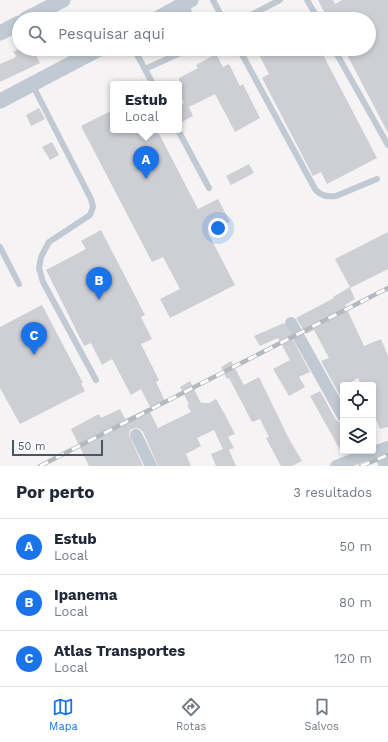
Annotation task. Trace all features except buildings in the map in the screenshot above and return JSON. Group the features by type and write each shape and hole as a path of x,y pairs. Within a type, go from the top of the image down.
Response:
{"street":[{"path":"39,12 62,0"},
{"path":"169,12 189,1"},
{"path":"0,33 12,27"},
{"path":"0,101 86,56"},
{"path":"291,324 340,411"},
{"path":"136,435 151,466"},
{"path":"383,448 385,466"},
{"path":"336,466 362,454"}],"lane":[{"path":"213,0 219,12"},
{"path":"257,12 280,0"},
{"path":"307,0 314,12"},
{"path":"189,1 190,12"},
{"path":"138,56 151,81"},
{"path":"145,69 174,56"},
{"path":"243,56 315,189 320,194 336,196 377,179"},
{"path":"338,56 388,145"},
{"path":"32,84 91,199 93,207 90,215 49,242 41,257 39,268 43,282 96,380"},
{"path":"180,133 209,188"},
{"path":"0,247 19,284"}],"railway":[{"path":"40,466 388,288"},
{"path":"361,466 388,455"}],"place":[{"name":"Estub","path":"146,179"},
{"name":"Ipanema","path":"99,300"},
{"name":"Atlas Transportes","path":"34,355"}]}
